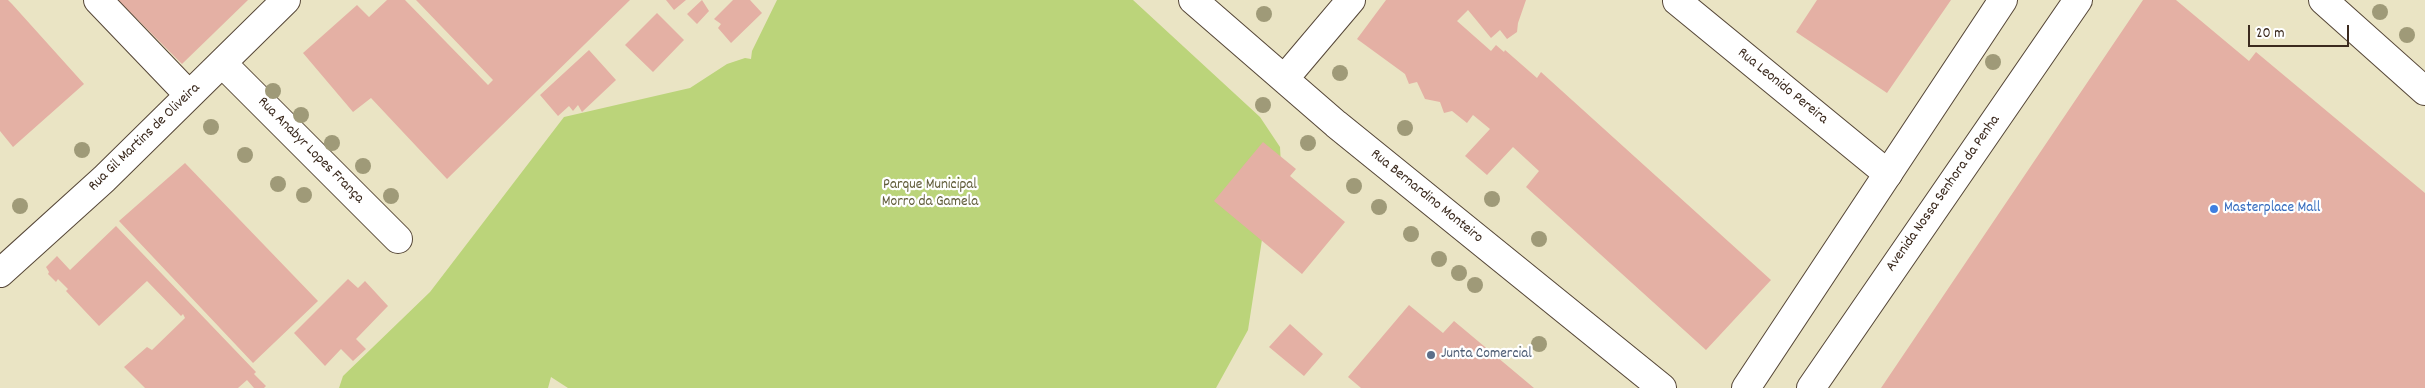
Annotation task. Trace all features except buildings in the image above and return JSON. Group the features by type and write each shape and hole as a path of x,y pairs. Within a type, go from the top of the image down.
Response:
{"street":[{"path":"98,0 189,95"},
{"name":"Rua Gil Martins de Oliveira","path":"0,273 104,178 286,0"},
{"name":"Rua Bernardino Monteiro","path":"1194,0 1336,124 1662,388"},
{"path":"1285,78 1351,0"},
{"path":"1746,388 2003,0"},
{"name":"Avenida Nossa Senhora da Penha","path":"1811,388 2078,0"},
{"name":"Rua Leonido Pereira","path":"1677,1 1888,174"},
{"path":"2324,3 2425,91"},
{"name":"Rua Anabyr Lopes França","path":"222,63 398,239"}],"green space":[{"name":"Parque Municipal Morro da Gamela","path":"777,0 1133,0 1260,117 1280,147 1282,182 1265,220 1248,330 1216,388 568,388 551,377 548,388 339,388 343,376 430,292 564,117 690,88 727,64 745,58 751,59 752,51"}],"place":[{"name":"Masterplace Mall","path":"2214,209"},
{"name":"Junta Comercial","path":"1431,355"}]}
